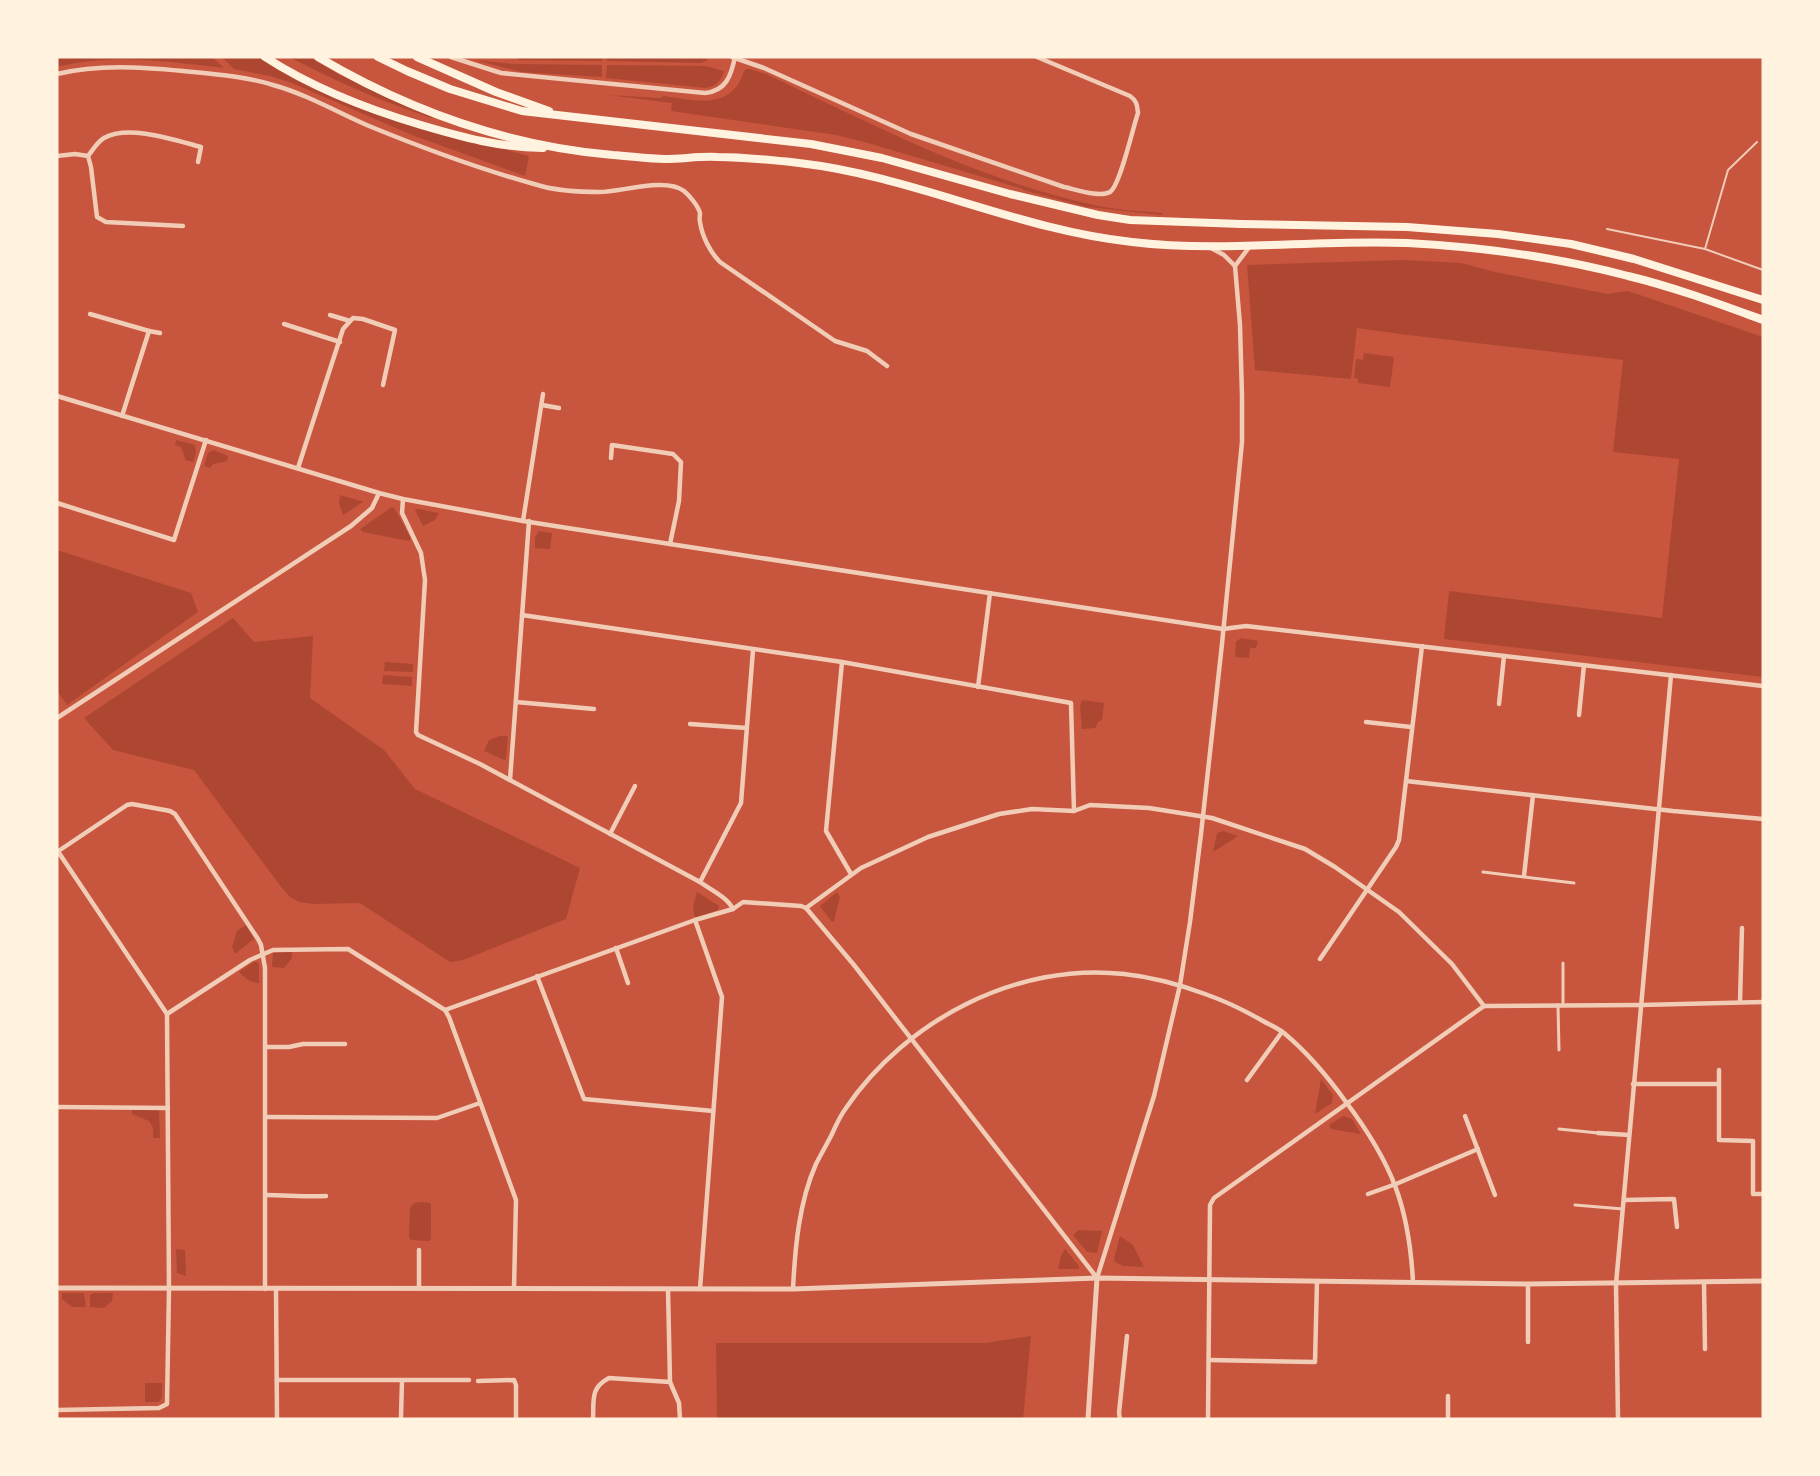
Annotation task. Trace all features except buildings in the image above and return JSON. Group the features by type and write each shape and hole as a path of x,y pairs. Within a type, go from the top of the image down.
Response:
{"highway":[{"path":"265,57 316,85 384,114 486,143 663,159 719,157 841,169 885,179 1036,224 1130,242 1181,247 1407,243 1495,251 1555,260 1630,276 1706,299 1763,320"},
{"path":"318,57 343,72 440,116 484,130 557,148"},
{"path":"378,57 450,89 522,111 811,144 882,158 1010,194 1098,215 1130,220 1407,227 1498,234 1571,244 1634,259 1763,300"},
{"path":"417,57 496,92 564,116"}],"street":[{"path":"451,57 501,74 705,93 719,90 728,82 734,57 773,72 911,134 1064,187 1085,192 1103,194 1109,192 1117,183 1138,113 1135,100 1037,57"},
{"path":"57,75 76,70 127,67 238,77 275,85 388,134 552,189 601,192 661,185 683,190 697,206 709,247 720,262 835,341 867,351 887,366"},
{"path":"88,156 101,140 114,133 155,134 201,147 198,162"},
{"path":"57,156 75,154 88,156"},
{"path":"88,156 97,217 106,222 183,226"},
{"path":"1088,1419 1096,1278 1154,1096 1180,985 1192,911 1223,629 1242,442 1240,326 1235,266 1224,255 1209,246"},
{"path":"1235,266 1250,246"},
{"path":"90,314 160,333"},
{"path":"330,315 350,321"},
{"path":"298,468 343,329 353,318 395,330 383,385"},
{"path":"284,324 340,342"},
{"path":"122,416 149,331"},
{"path":"523,521 543,394"},
{"path":"57,396 379,493 523,521 1223,629 1246,626 1763,686"},
{"path":"542,405 559,408"},
{"path":"57,503 174,540 206,440"},
{"path":"610,458 612,445 673,453 681,462 679,501 670,544"},
{"path":"57,718 351,526 372,508 379,493"},
{"path":"403,499 402,513 421,553 425,580 416,732 421,737 510,780 700,882 725,899 733,909"},
{"path":"510,780 529,521"},
{"path":"978,687 990,593"},
{"path":"522,615 842,662 1071,703 1074,811"},
{"path":"1320,959 1399,840 1422,646"},
{"path":"700,882 741,803 753,650"},
{"path":"1499,704 1504,656"},
{"path":"842,662 826,831 851,874"},
{"path":"1579,715 1584,665"},
{"path":"1618,1419 1616,1284 1671,675"},
{"path":"516,702 594,709"},
{"path":"1366,722 1412,727"},
{"path":"690,724 747,728"},
{"path":"1406,781 1658,810 1763,819"},
{"path":"610,834 635,786"},
{"path":"1524,876 1533,795"},
{"path":"57,1410 159,1408 167,1404 168,1399 167,1014 57,851 132,804 175,814 258,939 263,953 266,1047 265,1289"},
{"path":"806,908 861,868 928,837 999,814 1032,809 1074,811 1090,806 1135,806 1196,814 1305,849 1367,889 1399,912 1436,946 1468,982 1484,1006"},
{"path":"1483,872 1574,883"},
{"path":"445,1010 695,920 733,909 743,902 806,908 854,965 1096,1278"},
{"path":"695,920 722,997 700,1289"},
{"path":"1740,1002 1742,928"},
{"path":"616,948 628,983"},
{"path":"167,1014 263,953 273,950 348,950 445,1010 516,1200 514,1289"},
{"path":"1559,1050 1563,963"},
{"path":"793,1289 795,1252 805,1198 815,1166 845,1108 879,1067 911,1038 983,996 1043,978 1082,973 1122,973 1180,985 1231,1003 1282,1032 1325,1075 1376,1143 1396,1184 1408,1231 1413,1282"},
{"path":"537,976 584,1099 713,1111"},
{"path":"1208,1419 1210,1205 1214,1198 1484,1006 1763,1002"},
{"path":"1247,1080 1282,1032"},
{"path":"266,1047 345,1044"},
{"path":"1719,1070 1719,1140 1753,1141 1753,1197 1763,1194"},
{"path":"1634,1084 1719,1084"},
{"path":"266,1117 437,1118 480,1103"},
{"path":"57,1107 168,1108"},
{"path":"1465,1116 1495,1195"},
{"path":"1558,1129 1629,1135"},
{"path":"1368,1194 1478,1149"},
{"path":"266,1195 326,1196"},
{"path":"1624,1200 1674,1199 1677,1227"},
{"path":"1575,1206 1623,1209"},
{"path":"418,1250 419,1288"},
{"path":"57,1288 793,1289 1096,1278 1528,1284 1763,1281"},
{"path":"1209,1360 1315,1362 1317,1281"},
{"path":"1704,1283 1705,1350"},
{"path":"1528,1284 1528,1342"},
{"path":"276,1289 277,1419"},
{"path":"668,1289 670,1382 679,1403 680,1419"},
{"path":"1120,1419 1127,1336"},
{"path":"593,1419 595,1389 600,1382 609,1378 670,1382"},
{"path":"277,1380 469,1380"},
{"path":"478,1381 514,1380 516,1419"},
{"path":"401,1417 402,1381"},
{"path":"1448,1396 1448,1419"}],"lane":[{"path":"1705,249 1728,170 1757,142"},
{"path":"1607,229 1705,249 1763,270"}],"shaded area":[{"path":"57,57 212,57 224,68 140,60 99,60 57,67"},
{"path":"222,57 262,57 280,68 412,124 529,156 525,176 412,135 292,83 234,69"},
{"path":"289,57 309,57 340,75 391,99 433,115 432,118 359,90"},
{"path":"518,57 603,57 602,61 518,60"},
{"path":"607,57 709,57 701,63 607,61"},
{"path":"474,60 513,64 602,65 602,77 522,72"},
{"path":"607,65 706,66 724,71 718,83 706,88 606,78"},
{"path":"746,69 766,74 926,149 1009,181 1094,205 1162,213 1162,215 1087,207 836,135 671,111 672,103 608,95 712,100 730,93"},
{"path":"1403,260 1461,263 1608,294 1628,291 1763,337 1763,677 1444,639 1449,591 1662,618 1679,459 1613,452 1623,360 1357,328 1351,379 1255,370 1247,265"},
{"path":"1364,353 1394,357 1390,387 1358,383 1358,379 1354,378 1356,359 1363,360"},
{"path":"176,440 195,445 196,453 193,462 185,460 181,447 175,445"},
{"path":"213,450 228,456 227,461 213,464 210,468 204,466 208,453"},
{"path":"340,495 363,502 343,515 339,503"},
{"path":"392,507 411,539 409,541 363,532 360,529"},
{"path":"416,509 439,513 435,520 423,526"},
{"path":"539,531 552,533 550,549 535,548 535,537"},
{"path":"57,550 191,593 198,612 67,705 57,691"},
{"path":"233,618 254,642 313,636 310,698 384,750 415,789 580,868 566,919 463,960 450,962 360,903 299,902 290,897 282,888 194,770 113,750 84,718"},
{"path":"1241,638 1258,641 1256,648 1250,648 1249,658 1235,657 1236,642"},
{"path":"385,662 413,664 413,672 384,671"},
{"path":"383,675 412,677 412,686 382,684"},
{"path":"1082,700 1104,703 1102,720 1095,728 1082,729 1080,706"},
{"path":"508,736 506,759 504,760 484,751 489,740"},
{"path":"1223,831 1238,836 1213,852 1217,833"},
{"path":"697,892 719,906 718,910 695,918 693,906"},
{"path":"837,892 840,897 832,922 820,906"},
{"path":"246,925 254,939 235,954 232,947 237,931"},
{"path":"292,951 292,958 284,968 272,967 273,953"},
{"path":"254,962 259,965 259,983 252,982 239,972"},
{"path":"1321,1079 1333,1095 1332,1103 1315,1114"},
{"path":"132,1109 159,1109 160,1138 153,1138 153,1128 149,1121 132,1114"},
{"path":"1343,1116 1352,1119 1361,1134 1331,1129 1329,1125"},
{"path":"423,1202 431,1205 431,1239 429,1241 411,1240 409,1237 410,1208 414,1203"},
{"path":"1079,1230 1102,1231 1097,1253 1087,1252 1073,1235"},
{"path":"1120,1236 1133,1245 1144,1267 1124,1266 1115,1262"},
{"path":"176,1249 185,1250 186,1276 177,1273"},
{"path":"1065,1249 1079,1266 1079,1269 1058,1269"},
{"path":"62,1293 84,1293 86,1307 72,1307 62,1299"},
{"path":"113,1293 112,1301 104,1308 90,1307 90,1295"},
{"path":"1031,1336 1023,1419 717,1419 716,1343 985,1343"},
{"path":"145,1383 162,1383 162,1398 159,1402 145,1402"}]}
